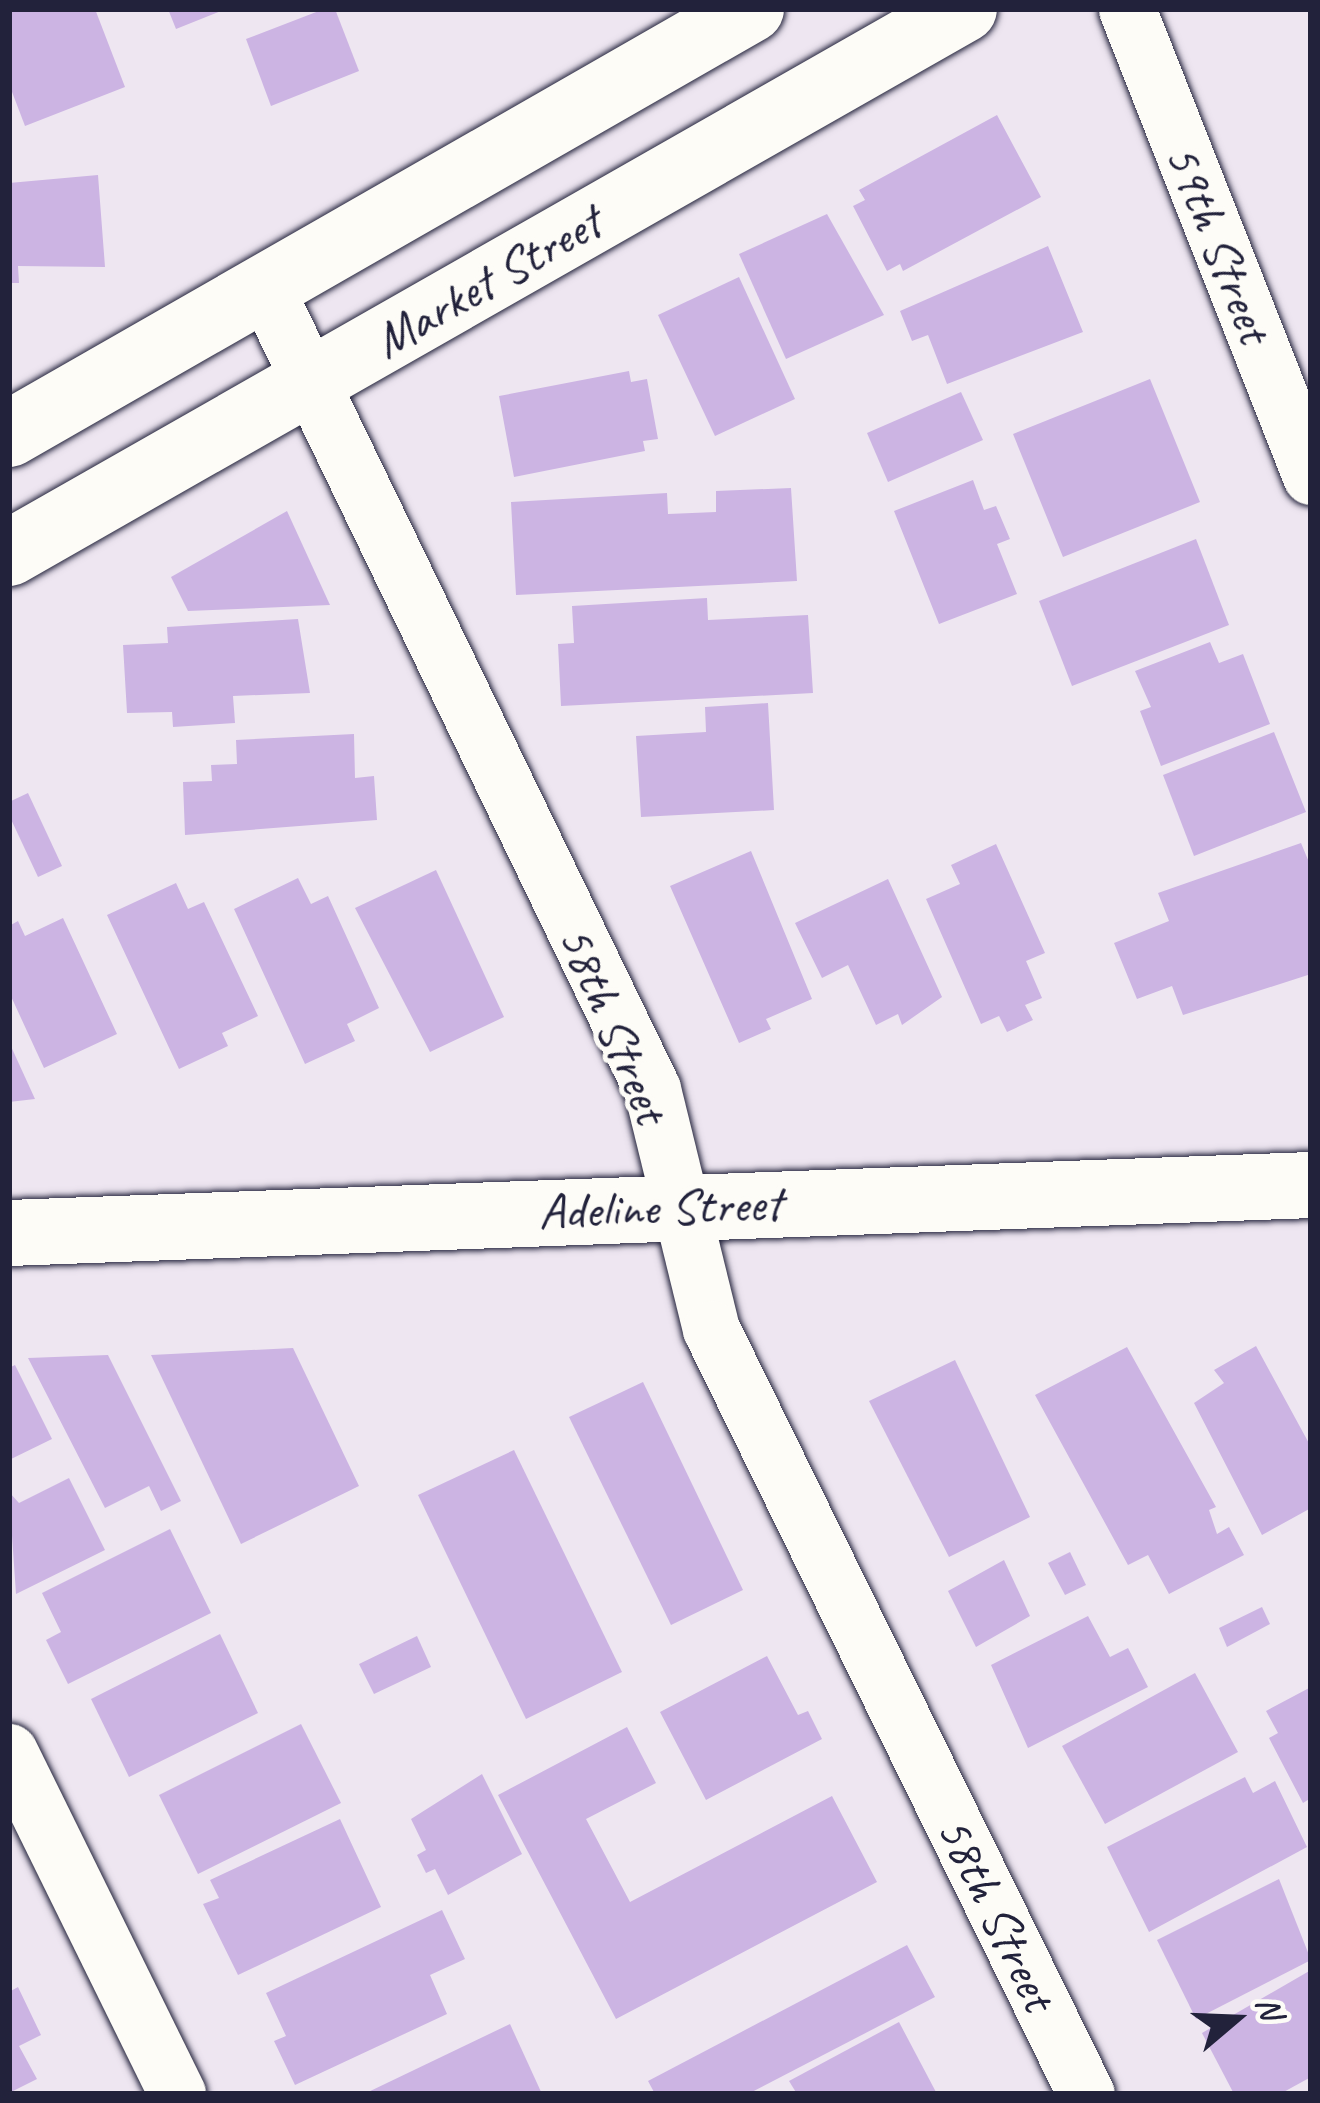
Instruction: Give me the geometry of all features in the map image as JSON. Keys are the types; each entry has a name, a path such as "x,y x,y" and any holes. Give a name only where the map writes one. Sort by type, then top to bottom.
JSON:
{"main road":[{"name":"Market Street","path":"9,434 751,9"},
{"name":"Market Street","path":"9,553 964,9"},
{"name":"Adeline Street","path":"9,1233 1311,1185"}],"street":[{"name":"59th Street","path":"1126,9 1311,476"},
{"name":"58th Street","path":"266,290 314,380 652,1089 711,1330 1086,2094"},
{"path":"9,1752 176,2094"}],"building":[{"path":"9,9 95,9 125,87 25,126 9,84"},
{"path":"168,9 226,9 176,29"},
{"path":"335,9 359,71 271,106 246,39"},
{"path":"997,115 1041,197 903,271 900,264 887,271 853,206 865,200 859,190"},
{"path":"98,175 105,267 18,266 19,283 9,283 9,183"},
{"path":"827,214 884,315 786,359 739,254"},
{"path":"1048,246 1083,332 947,384 928,335 912,341 900,311"},
{"path":"739,277 795,399 715,436 658,315"},
{"path":"629,371 631,382 647,379 658,439 643,441 645,451 514,477 499,396"},
{"path":"1150,379 1200,502 1063,557 1013,434"},
{"path":"961,392 983,440 888,482 867,433"},
{"path":"973,480 984,510 996,506 1010,539 997,544 1017,594 939,624 894,511"},
{"path":"791,488 797,581 516,595 511,502 667,493 668,514 716,512 716,491"},
{"path":"287,511 330,605 188,611 171,577"},
{"path":"1196,539 1229,625 1072,686 1039,601"},
{"path":"707,598 708,620 808,615 813,693 561,706 558,644 574,643 572,606"},
{"path":"298,619 310,693 233,696 235,723 173,727 172,712 127,713 123,645 168,643 167,627"},
{"path":"1210,642 1219,663 1243,654 1270,724 1161,766 1140,711 1151,707 1135,671"},
{"path":"768,703 774,810 641,817 636,736 706,732 705,707"},
{"path":"1274,732 1306,812 1194,856 1163,775"},
{"path":"354,734 355,778 374,776 377,820 185,835 183,782 212,781 211,765 237,764 236,740"},
{"path":"28,793 62,866 38,877 9,815 9,802"},
{"path":"1301,843 1311,867 1311,974 1183,1015 1172,986 1137,999 1114,943 1169,921 1158,893"},
{"path":"996,844 1045,953 1026,961 1042,998 1025,1005 1033,1020 1007,1032 999,1016 981,1024 926,899 960,884 951,865"},
{"path":"751,851 812,999 766,1019 771,1029 739,1043 670,886"},
{"path":"436,870 504,1017 430,1052 355,908"},
{"path":"298,878 311,904 328,896 379,1008 347,1024 355,1041 305,1064 234,909"},
{"path":"888,879 942,997 902,1025 898,1014 876,1025 848,965 822,978 795,923"},
{"path":"176,883 188,909 204,902 258,1016 222,1033 228,1046 179,1069 107,915"},
{"path":"63,918 117,1034 44,1068 9,992 9,926 18,921 25,936"},
{"path":"9,1042 35,1099 9,1102"},
{"path":"1256,1346 1311,1447 1311,1508 1262,1535 1194,1403 1224,1383 1214,1370"},
{"path":"1127,1347 1216,1507 1209,1510 1217,1534 1229,1527 1244,1555 1169,1594 1148,1555 1128,1565 1035,1395"},
{"path":"293,1348 359,1486 241,1544 151,1355"},
{"path":"108,1355 181,1501 161,1511 149,1486 105,1508 28,1358"},
{"path":"955,1360 1030,1517 949,1557 869,1401"},
{"path":"15,1365 52,1439 9,1460 9,1368"},
{"path":"643,1382 743,1590 671,1625 569,1417"},
{"path":"514,1450 622,1672 526,1719 418,1495"},
{"path":"69,1478 105,1550 16,1594 9,1492 19,1503"},
{"path":"170,1529 211,1613 68,1684 46,1640 61,1632 42,1593"},
{"path":"1070,1552 1086,1585 1065,1595 1048,1563"},
{"path":"1004,1560 1030,1616 976,1647 948,1591"},
{"path":"1262,1607 1270,1624 1227,1647 1219,1628"},
{"path":"1088,1616 1110,1657 1128,1648 1148,1687 1028,1748 991,1665"},
{"path":"220,1634 258,1713 129,1777 91,1699"},
{"path":"417,1636 431,1667 374,1694 359,1664"},
{"path":"767,1656 798,1715 808,1711 822,1739 706,1800 660,1712"},
{"path":"1195,1673 1238,1752 1105,1824 1062,1746"},
{"path":"1311,1687 1311,1798 1303,1803 1269,1738 1278,1733 1266,1711"},
{"path":"301,1724 341,1803 198,1874 159,1795"},
{"path":"627,1727 656,1783 586,1819 630,1902 832,1796 877,1882 616,2019 498,1795"},
{"path":"482,1774 522,1854 448,1895 435,1869 426,1873 417,1855 426,1850 411,1819"},
{"path":"1245,1777 1253,1793 1275,1781 1307,1847 1149,1932 1107,1847"},
{"path":"340,1819 381,1907 238,1975 203,1904 219,1898 210,1880"},
{"path":"1279,1879 1311,1960 1196,2019 1157,1940"},
{"path":"442,1910 465,1959 430,1975 447,2014 295,2085 274,2041 286,2036 266,1993"},
{"path":"907,1945 935,1997 748,2094 655,2094 648,2081"},
{"path":"1311,1970 1311,2077 1280,2094 1234,2094 1202,2033"},
{"path":"18,1987 41,2035 19,2046 37,2079 9,2093 9,1992"},
{"path":"899,2022 937,2094 797,2094 789,2081"},
{"path":"510,2024 542,2094 364,2094"}]}
